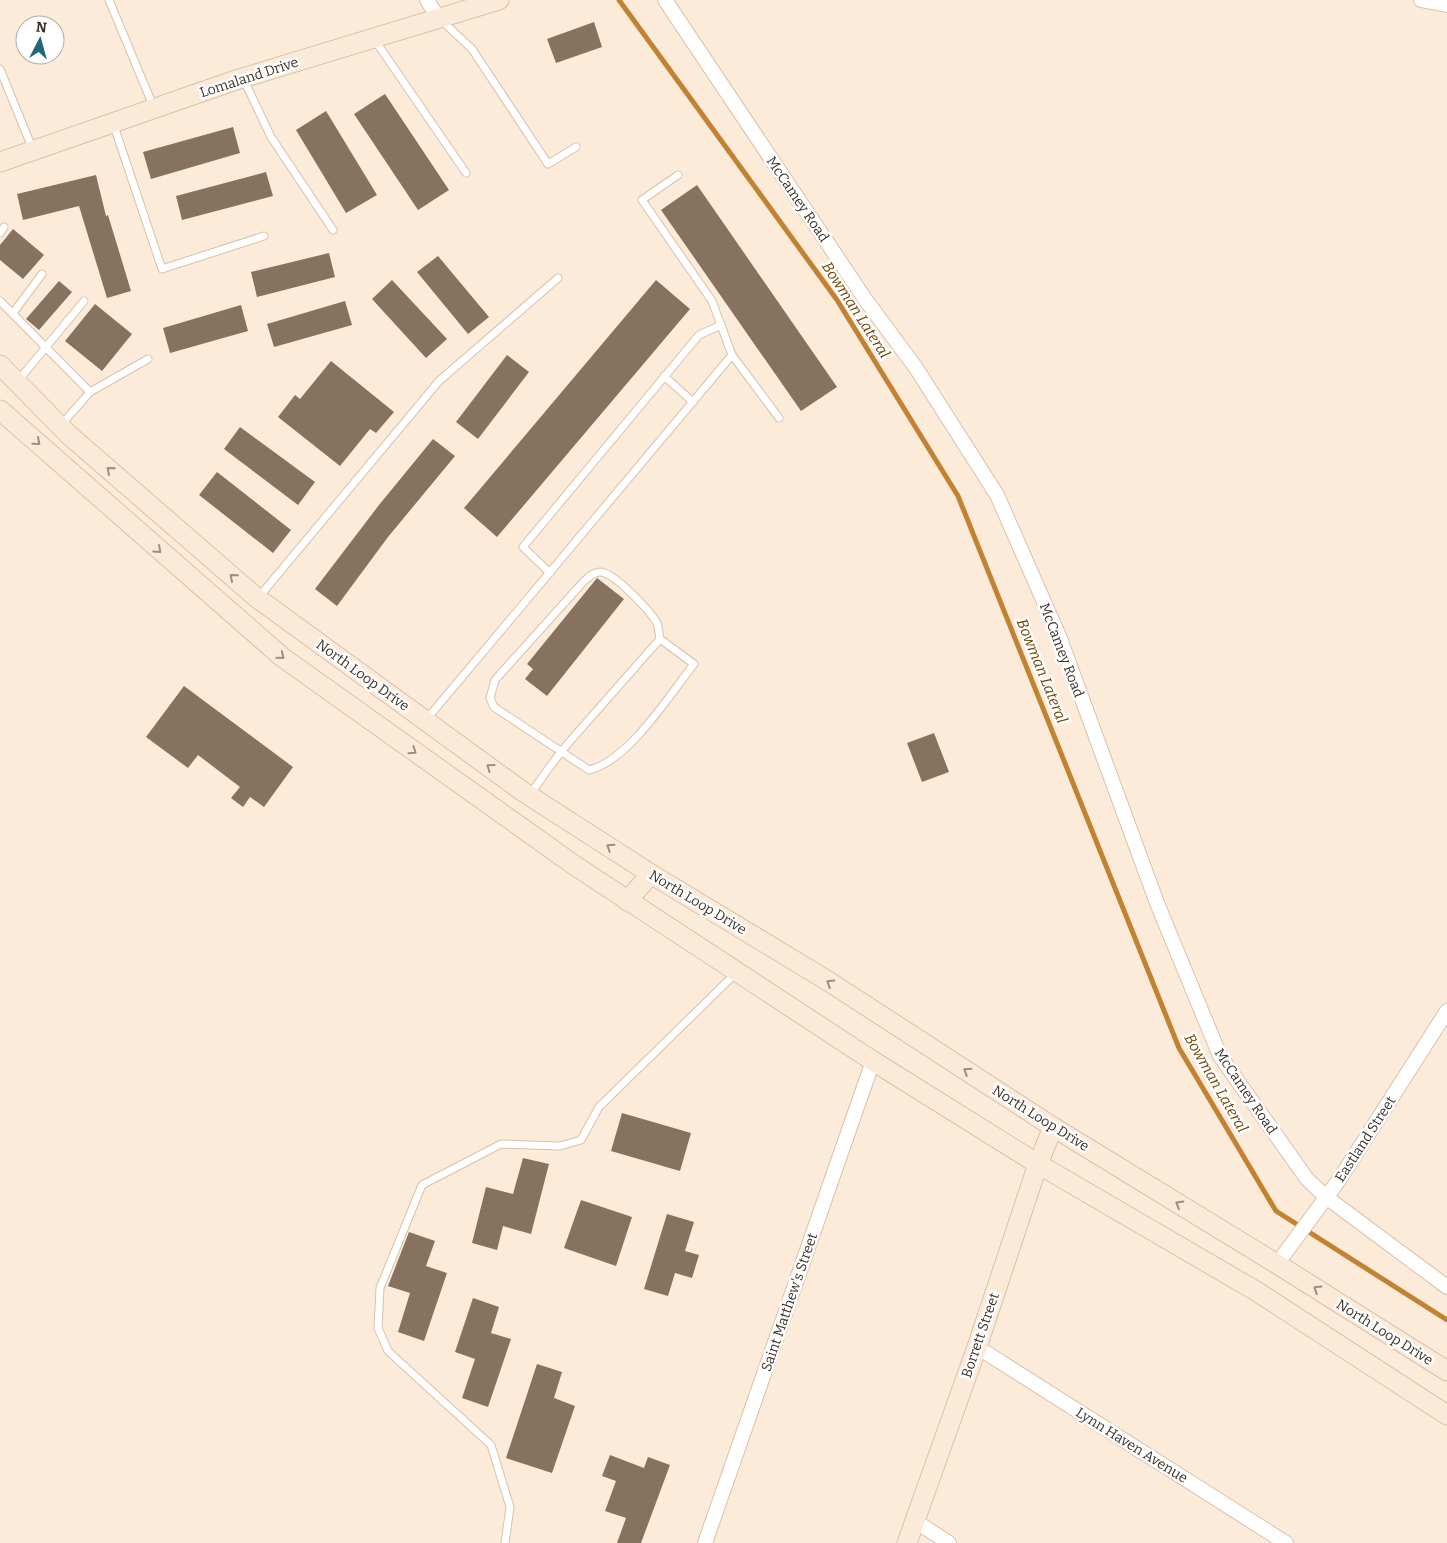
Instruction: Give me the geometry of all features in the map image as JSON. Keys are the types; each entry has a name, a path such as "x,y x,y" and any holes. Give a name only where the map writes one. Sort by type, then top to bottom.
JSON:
{"main road":[{"name":"Lomaland Drive","path":"0,162 243,78 499,0"},
{"name":"North Loop Drive","path":"0,365 60,426 257,598 530,795 651,874 828,981 1053,1127 1447,1371"},
{"path":"0,410 282,657 627,901 872,1061 1038,1164 1256,1291 1447,1415"},
{"path":"627,901 651,874"},
{"name":"Borrett Street","path":"908,1543 977,1347 1038,1164 1053,1127"}],"street":[{"path":"427,0 439,19"},
{"name":"McCamey Road","path":"665,0 865,299 916,368 997,495 1059,636 1157,903 1220,1056 1323,1202 1447,1287"},
{"path":"1421,0 1447,5"},
{"name":"Eastland Street","path":"1277,1264 1323,1202 1447,1011"},
{"name":"Saint Matthew's Street","path":"705,1543 872,1061"},
{"name":"Lynn Haven Avenue","path":"977,1347 1286,1543"},
{"path":"915,1521 950,1543"}],"lane":[{"path":"109,0 154,108"},
{"path":"439,19 472,49 548,164 576,147"},
{"path":"374,39 466,173"},
{"path":"0,69 33,150"},
{"path":"243,78 271,137 332,230"},
{"path":"113,123 162,269 264,236"},
{"path":"678,175 642,200 712,300 732,355 779,418"},
{"path":"12,313 42,274"},
{"path":"257,598 439,381 558,278"},
{"path":"0,301 90,392"},
{"path":"17,382 84,301"},
{"path":"550,573 523,547 698,334 721,325"},
{"path":"426,720 732,355"},
{"path":"60,426 90,392 148,359"},
{"path":"664,376 693,402"},
{"path":"603,572 627,589 656,623 660,638 694,664 636,737 613,760 601,767 589,770 494,707 490,698 495,680 584,581 594,573 603,572"},
{"path":"530,795 561,752 660,638"},
{"path":"504,1543 510,1507 491,1445 388,1351 378,1328 380,1288 422,1185 501,1144 560,1146 581,1140 599,1107 737,973"}],"building":[{"path":"594,22 602,47 556,63 547,39"},
{"path":"385,94 449,190 418,210 354,114"},
{"path":"326,111 377,195 346,213 296,130"},
{"path":"233,127 240,153 151,179 143,152"},
{"path":"266,172 273,196 182,220 176,196"},
{"path":"96,175 106,216 108,215 131,291 107,298 79,206 23,220 17,194"},
{"path":"697,185 837,387 801,411 661,210"},
{"path":"13,229 44,255 23,279 0,260 0,245"},
{"path":"329,253 335,277 257,297 251,272"},
{"path":"438,256 489,317 468,334 417,272"},
{"path":"392,280 447,339 426,358 372,299"},
{"path":"656,280 690,309 497,537 464,508"},
{"path":"59,281 72,292 39,330 26,319"},
{"path":"345,301 352,325 274,347 267,324"},
{"path":"95,304 132,334 102,371 65,341"},
{"path":"241,305 248,331 170,353 163,328"},
{"path":"507,355 529,372 478,439 456,422"},
{"path":"331,361 394,412 376,433 370,429 340,466 278,417 295,395 300,399"},
{"path":"240,427 315,482 298,505 224,449"},
{"path":"433,439 455,456 388,537 337,606 315,589 379,505"},
{"path":"217,472 291,530 273,553 199,495"},
{"path":"597,578 624,599 547,696 525,679 533,669 527,664"},
{"path":"184,686 293,767 264,807 250,797 243,807 231,798 240,787 198,755 188,768 146,737"},
{"path":"934,733 949,772 922,782 907,743"},
{"path":"622,1113 691,1133 680,1171 611,1151"},
{"path":"523,1158 549,1164 531,1234 503,1226 497,1250 472,1243 486,1187 513,1194"},
{"path":"581,1200 632,1217 616,1266 564,1248"},
{"path":"667,1214 694,1222 685,1251 699,1255 692,1278 675,1273 668,1296 644,1289"},
{"path":"409,1232 435,1241 426,1266 447,1273 424,1341 398,1332 410,1293 388,1286"},
{"path":"473,1298 499,1307 491,1333 511,1339 488,1407 462,1398 475,1359 455,1352"},
{"path":"537,1364 562,1372 554,1398 575,1406 552,1473 506,1458"},
{"path":"610,1455 644,1468 648,1457 670,1465 641,1543 617,1543 626,1518 605,1511 616,1481 602,1476"}],"waterway":[{"name":"Bowman Lateral","path":"619,0 837,300 958,496 1179,1048 1276,1211 1447,1320"}]}
